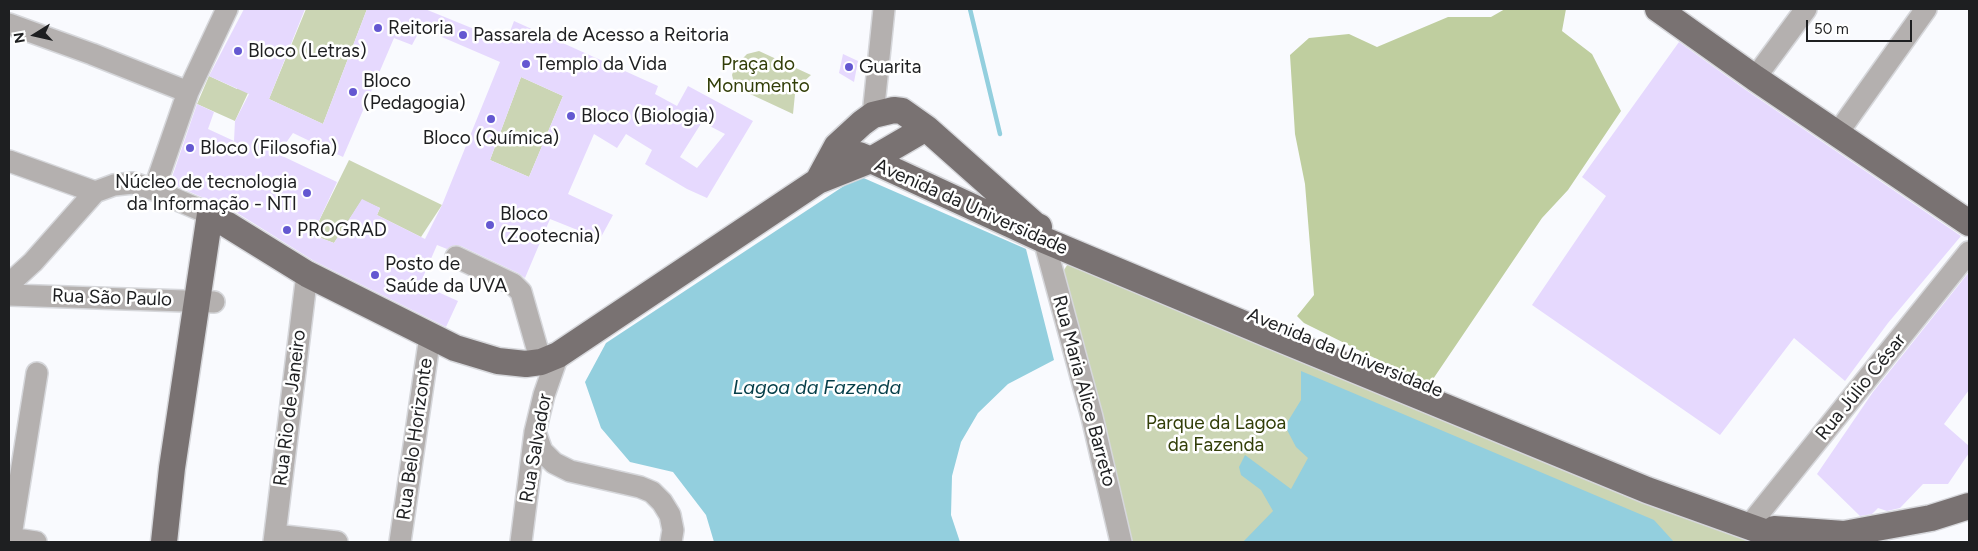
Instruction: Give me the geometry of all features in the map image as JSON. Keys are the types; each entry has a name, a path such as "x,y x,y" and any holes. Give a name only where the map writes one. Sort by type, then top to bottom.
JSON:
{"main road":[{"path":"1662,10 1755,78 1969,223"},
{"name":"Avenida da Universidade","path":"872,115 894,110 902,111 926,128 1035,226 1752,522 1773,529 1837,538 1931,518 1969,506"},
{"path":"818,181 837,146 872,115"},
{"path":"837,146 871,160 926,128"},
{"name":"Avenida da Universidade","path":"550,358 818,181 871,160 1044,240 1268,334 1638,486 1792,542"},
{"path":"182,542 206,302 218,219 307,274 455,348 498,361 526,364 550,358"},
{"path":"164,542 172,468 206,302"}],"street":[{"path":"154,190 188,92 227,9"},
{"path":"872,115 884,9"},
{"path":"1755,78 1806,9"},
{"path":"1836,134 1926,9"},
{"path":"9,24 188,92"},
{"path":"9,161 95,192"},
{"path":"9,284 33,262 95,192 122,183 133,183 154,190 218,219"},
{"name":"Rua Maria Alice Barreto","path":"1044,240 1087,398 1121,542"},
{"name":"Rua Júlio César","path":"1752,522 1969,252"},
{"path":"456,257 513,284 521,292 550,358"},
{"name":"Rua Rio de Janeiro","path":"275,539 307,274"},
{"name":"Rua São Paulo","path":"9,294 206,302"},
{"name":"Rua Belo Horizonte","path":"400,542 430,336"},
{"name":"Rua Salvador","path":"521,542 535,432 550,358"},
{"path":"36,542 10,539 37,373"},
{"path":"535,432 542,451 554,463 570,472 640,487 652,492 662,502 670,515 673,530 671,542"},
{"path":"275,539 337,542"}],"green space":[{"path":"272,9 284,9 273,39 235,121 197,104 209,76 237,89"},
{"path":"306,9 367,9 323,124 269,99"},
{"path":"1505,9 1566,9 1562,31 1592,54 1621,111 1568,190 1542,218 1429,385 1304,323 1297,316 1314,295 1305,184 1295,134 1290,55 1309,38 1349,34 1377,47 1448,17 1491,17"},
{"name":"Praça do Monumento","path":"759,51 811,75 799,86 795,94 793,114 735,87 732,75 735,66 747,54"},
{"path":"521,77 563,96 529,177 490,160"},
{"path":"349,160 442,205 421,237 377,215 380,208 362,200 334,243 310,234 317,225"},
{"name":"Parque da Lagoa da Fazenda","path":"1069,262 1765,542 1132,542 1070,298 1064,270"}],"water":[{"name":"Lagoa da Fazenda","path":"859,176 1026,249 1054,360 1008,384 978,413 961,442 952,476 951,515 960,542 714,542 706,515 673,472 630,462 601,428 585,382 606,343"},
{"path":"1301,371 1654,520 1674,542 1243,542 1273,511 1261,490 1241,475 1239,467 1245,455 1291,489 1308,458 1296,447 1285,426 1301,400"}],"building":[{"path":"244,9 305,9 269,99 323,124 367,9 425,9 506,42 514,21 658,86 655,94 677,106 688,86 753,121 707,198 687,189 645,164 652,150 626,134 617,148 594,134 568,194 613,215 600,239 550,219 525,278 461,246 455,245 447,249 437,245 420,284 458,301 446,327 314,261 218,201 208,200 170,183 197,104 214,112 208,129 234,141 235,121 249,94 209,76","holes":["421,28 500,62 442,205 425,239 377,215 380,208 362,199 334,243 310,234 317,225 337,182 278,154 293,133 343,157 394,38 412,45","521,77 563,96 529,177 490,160","702,122 725,134 697,168 680,157"]},
{"path":"1679,42 1746,90 1961,236 1888,323 1845,381 1794,338 1720,435 1532,305 1606,196 1582,177"},
{"name":"Guarita","path":"843,54 858,61 854,82 839,73"},
{"path":"1969,272 1969,390 1944,424 1969,446 1969,453 1948,484 1923,484 1900,508 1887,511 1878,508 1872,514 1860,516 1817,474 1873,392"}],"waterway":[{"path":"970,9 1000,134"}],"place":[{"name":"Reitoria","path":"378,28"},
{"name":"Passarela de Acesso a Reitoria","path":"463,35"},
{"name":"Bloco (Letras)","path":"238,51"},
{"name":"Templo da Vida","path":"526,64"},
{"name":"Guarita","path":"849,67"},
{"name":"Bloco (Pedagogia)","path":"353,92"},
{"name":"Bloco (Biologia)","path":"571,116"},
{"name":"Bloco (Química)","path":"491,119"},
{"name":"Bloco (Filosofia)","path":"190,148"},
{"name":"Núcleo de tecnologia da Informação - NTI","path":"307,193"},
{"name":"Bloco (Zootecnia)","path":"490,225"},
{"name":"PROGRAD","path":"287,230"},
{"name":"Posto de Saúde da UVA","path":"375,275"}]}
